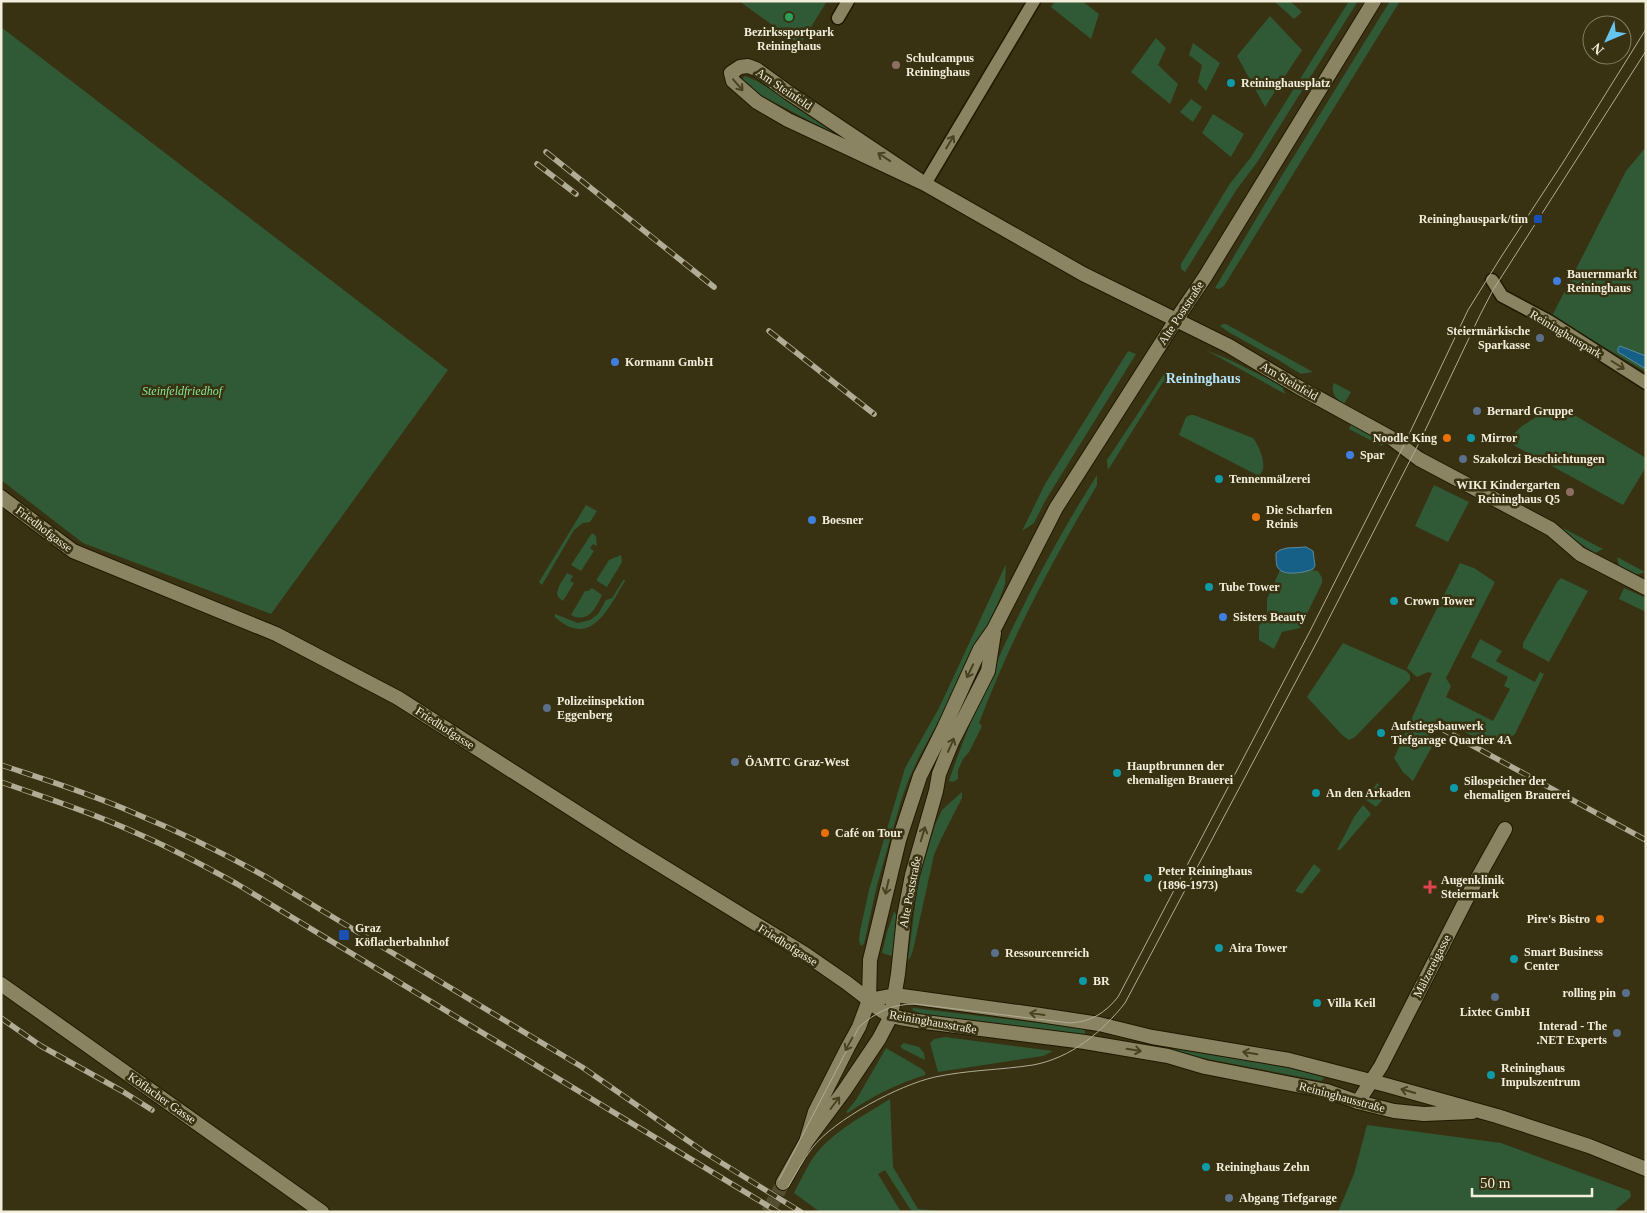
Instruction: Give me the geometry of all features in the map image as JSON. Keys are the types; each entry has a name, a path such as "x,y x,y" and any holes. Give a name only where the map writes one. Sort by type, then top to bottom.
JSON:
{"main road":[{"name":"Alte Poststraße","path":"806,1142 815,1112 859,1027 869,1000 870,960 909,806 920,776 980,649 994,629 1056,508 1205,277 1374,1"},
{"name":"Am Steinfeld","path":"925,184 788,120 757,102 733,81 732,72 740,66 756,69 925,184 1083,274 1229,346 1298,388 1391,438 1419,459 1551,529 1580,554 1646,588"},
{"name":"Friedhofgasse","path":"1,497 73,551 276,634 398,698 644,855 805,954 869,1000"},
{"name":"Alte Poststraße","path":"783,1183 806,1142 844,1091 879,1038 890,1016 895,995 904,917 912,875 939,774 952,742 988,671 994,629"},
{"name":"Mälzereigasse","path":"1358,1102 1381,1066 1471,890 1505,829"},
{"name":"Köflacher Gasse","path":"1,984 322,1212"},
{"name":"Reininghausstraße","path":"869,1000 895,995 1099,1024 1152,1037 1289,1060 1455,1103 1589,1146 1646,1169"},
{"name":"Reininghausstraße","path":"869,1000 879,1011 890,1016 927,1023 1085,1042 1168,1056 1205,1067 1327,1091 1358,1102 1394,1111 1424,1114 1482,1112"},
{"path":"1085,1042 1099,1024"}],"street":[{"path":"838,18 848,1"},
{"path":"925,184 1034,1"},
{"name":"Reininghauspark","path":"1492,280 1502,296 1549,321 1646,383"}],"green space":[{"name":"Bezirkssportpark Reininghaus","path":"739,1 827,1 800,45"},
{"path":"1055,1 1082,1 1099,14 1091,39 1051,7"},
{"path":"1274,1 1290,1 1302,12 1294,19"},
{"path":"1349,1 1358,1 1258,161 1237,189 1185,272 1181,269 1181,264 1229,185 1251,157"},
{"path":"1390,1 1400,1 1224,286 1219,289 1215,288 1281,177"},
{"path":"1270,16 1302,50 1265,107 1237,56"},
{"name":"Steinfeldfriedhof","path":"1,27 448,370 271,614 83,543 1,480"},
{"path":"1156,38 1166,48 1158,65 1178,84 1170,104 1131,72"},
{"path":"1193,43 1220,63 1206,91 1198,82 1202,65 1189,55"},
{"path":"745,76 757,81 831,126 877,157 744,86 740,81"},
{"path":"1191,99 1202,107 1193,122 1180,112"},
{"path":"1213,114 1244,134 1231,157 1202,133"},
{"path":"1646,147 1646,372 1552,316 1626,171"},
{"path":"1223,324 1313,372 1301,374 1230,333 1220,326"},
{"path":"1206,350 1280,385 1285,394"},
{"path":"1128,351 1136,354 1045,501 1034,523 1022,531 1045,484"},
{"path":"1166,371 1172,377 1168,383 1163,382 1108,470 1107,460"},
{"path":"1334,383 1351,392 1344,404 1334,395"},
{"path":"1552,407 1561,407 1646,458 1646,467 1623,505 1506,441 1522,426"},
{"path":"1190,415 1253,438 1259,448 1263,461 1263,469 1259,476 1179,435 1186,417"},
{"path":"1351,424 1384,443 1382,446 1349,429"},
{"path":"1097,475 1097,485 1052,564 1010,648 979,723 982,726 958,770 958,779 953,782 949,781 972,719 1012,629 1038,576"},
{"path":"1434,485 1469,502 1448,542 1415,526"},
{"path":"586,505 597,511 590,522 583,523 574,530 542,585 539,582"},
{"path":"1557,525 1603,549 1595,553 1567,535"},
{"path":"592,533 596,536 597,546 593,544 590,548 594,551 581,571 571,565"},
{"path":"621,555 622,562 607,587 597,581 609,560"},
{"path":"1617,557 1645,572 1636,575 1619,566"},
{"path":"1460,563 1474,568 1495,582 1446,678 1451,686 1446,697 1493,721 1510,689 1504,686 1508,677 1471,657 1480,639 1502,651 1496,661 1535,682 1540,672 1544,674 1515,734 1504,742 1491,746 1439,718 1427,741 1434,743 1413,781 1403,772 1394,758 1432,673 1428,672 1417,677 1407,668"},
{"path":"1006,564 1005,584 998,603 964,674 908,781 877,885 864,944 861,946 859,941 860,931 869,890 905,768 939,708"},
{"path":"1280,570 1293,573 1310,570 1318,571 1322,578 1322,583 1300,628 1282,632 1274,649 1259,640 1259,626 1267,612 1267,599"},
{"path":"567,573 573,576 570,581 574,583 563,601 558,597 557,593"},
{"path":"1561,578 1588,591 1549,662 1523,648 1523,643"},
{"path":"624,579 625,581 605,613 589,627 579,629 568,626 555,617 555,614 578,623 590,620 598,614 606,600 612,598"},
{"path":"592,588 602,595 591,613 582,618 571,615 585,591"},
{"path":"1624,588 1646,598 1646,612 1619,599"},
{"path":"1343,643 1406,671 1410,675 1410,680 1355,737 1349,740 1342,735 1307,697"},
{"path":"1377,783 1386,792 1384,798 1376,807 1366,800"},
{"path":"962,792 962,798 934,855 913,950 908,960 918,882 935,825 942,810"},
{"path":"1363,805 1371,814 1340,850 1337,850 1354,817"},
{"path":"1314,864 1321,870 1302,894 1295,891"},
{"path":"894,912 897,915 892,956 882,953"},
{"path":"913,1008 1082,1028 1085,1034 1082,1038 930,1017 912,1010"},
{"path":"945,1037 1053,1051 1043,1056 938,1072 930,1043 934,1039"},
{"path":"904,1043 919,1047 924,1053 925,1060 903,1049 900,1046"},
{"path":"1162,1044 1321,1072 1324,1078 1321,1081 1161,1050"},
{"path":"886,1048 922,1069 925,1075 885,1091 848,1113 846,1112 856,1100"},
{"path":"890,1099 893,1167 918,1209 952,1212 912,1212 885,1170 878,1174 901,1212 820,1212 794,1193 812,1159 827,1141"},
{"path":"1367,1125 1501,1143 1630,1191 1631,1197 1613,1212 1338,1212 1354,1174"}],"water":[{"path":"1620,346 1646,356 1646,369 1618,352"},
{"path":"1306,547 1313,551 1315,566 1313,569 1304,572 1288,573 1279,569 1276,553 1287,548"}],"tunnel":[{"path":"768,1212 783,1183"}],"tram line":[{"path":"779,1180 859,1027 878,1013 899,1005 915,1004 1070,1023 1085,1021 1097,1016 1118,997 1309,633 1403,447 1468,310 1646,29"},
{"path":"788,1187 812,1148 822,1137 852,1115 886,1095 935,1077 1047,1062 1073,1050 1096,1034 1125,1003 1319,638 1421,439 1493,290 1646,51"}],"railway":[{"path":"546,152 714,287"},
{"path":"537,164 576,194"},
{"path":"769,331 874,414"},
{"path":"1442,729 1646,840"},
{"path":"1,765 118,806 202,844 268,878 582,1067 704,1152 801,1212"},
{"path":"1,782 118,825 173,850 237,884 778,1212"},
{"path":"1,1018 41,1046 152,1110"}],"place":[{"name":"Bezirkssportpark Reininghaus","path":"789,17"},
{"name":"Schulcampus Reininghaus","path":"896,65"},
{"name":"Reininghausplatz","path":"1231,83"},
{"name":"Reininghauspark/tim","path":"1538,219"},
{"name":"Bauernmarkt Reininghaus","path":"1557,281"},
{"name":"Steiermärkische Sparkasse","path":"1540,338"},
{"name":"Kormann GmbH","path":"615,362"},
{"name":"Bernard Gruppe","path":"1477,411"},
{"name":"Noodle King","path":"1447,438"},
{"name":"Mirror","path":"1471,438"},
{"name":"Spar","path":"1350,455"},
{"name":"Szakolczi Beschichtungen","path":"1463,459"},
{"name":"Tennenmälzerei","path":"1219,479"},
{"name":"WIKI Kindergarten Reininghaus Q5","path":"1570,492"},
{"name":"Die Scharfen Reinis","path":"1256,517"},
{"name":"Boesner","path":"812,520"},
{"name":"Tube Tower","path":"1209,587"},
{"name":"Crown Tower","path":"1394,601"},
{"name":"Sisters Beauty","path":"1223,617"},
{"name":"Polizeiinspektion Eggenberg","path":"547,708"},
{"name":"Aufstiegsbauwerk Tiefgarage Quartier 4A","path":"1381,733"},
{"name":"ÖAMTC Graz-West","path":"735,762"},
{"name":"Hauptbrunnen der ehemaligen Brauerei","path":"1117,773"},
{"name":"Silospeicher der ehemaligen Brauerei","path":"1454,788"},
{"name":"An den Arkaden","path":"1316,793"},
{"name":"Café on Tour","path":"825,833"},
{"name":"Peter Reininghaus (1896-1973)","path":"1148,878"},
{"name":"Augenklinik Steiermark","path":"1430,887"},
{"name":"Pire's Bistro","path":"1600,919"},
{"name":"Graz Köflacherbahnhof","path":"344,935"},
{"name":"Aira Tower","path":"1219,948"},
{"name":"Ressourcenreich","path":"995,953"},
{"name":"Smart Business Center","path":"1514,959"},
{"name":"BR","path":"1083,981"},
{"name":"rolling pin","path":"1626,993"},
{"name":"Lixtec GmbH","path":"1495,997"},
{"name":"Villa Keil","path":"1317,1003"},
{"name":"Interad - The .NET Experts","path":"1617,1033"},
{"name":"Reininghaus Impulszentrum","path":"1491,1075"},
{"name":"Reininghaus Zehn","path":"1206,1167"},
{"name":"Abgang Tiefgarage","path":"1229,1198"}],"district":[{"name":"Reininghaus","path":"1203,378"}]}
